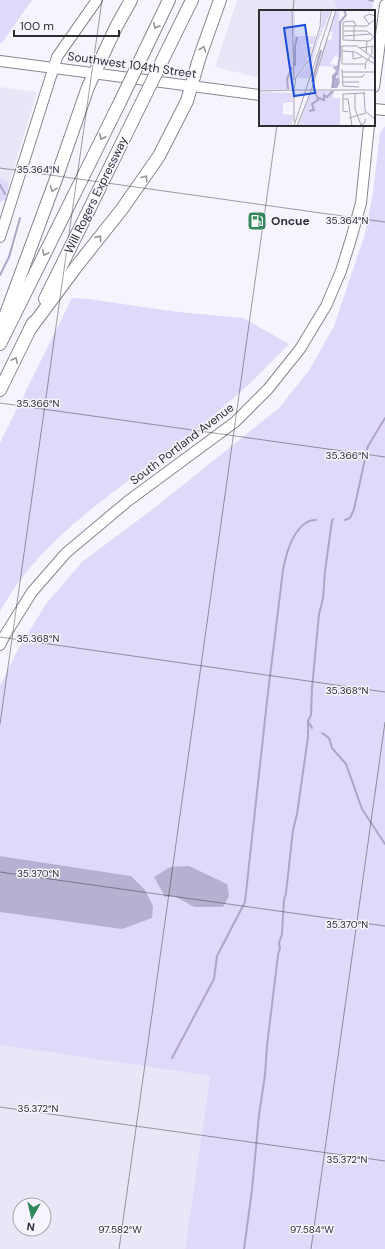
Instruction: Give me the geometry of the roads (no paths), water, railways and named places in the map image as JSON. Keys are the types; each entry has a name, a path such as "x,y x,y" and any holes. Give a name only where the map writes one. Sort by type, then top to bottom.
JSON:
{"highway":[{"path":"0,330 56,179 88,87 116,27 131,0"},
{"name":"Will Rogers Expressway","path":"0,344 169,0"},
{"name":"Will Rogers Expressway","path":"0,390 192,0"},
{"path":"30,329 149,172 170,136 187,101 199,59 220,0"}],"main road":[{"path":"0,237 57,57 97,0"},
{"path":"375,80 385,5"},
{"name":"Southwest 104th Street","path":"0,61 259,95"},
{"path":"375,109 385,110"},
{"name":"South Portland Avenue","path":"0,645 5,634 32,592 66,553 128,502 235,422 268,389 300,349 326,306 343,266 361,203 369,126"}],"waterway":[{"path":"369,0 373,1"},
{"path":"0,185 5,194"},
{"path":"0,275 9,257 20,218"},
{"path":"345,520 350,518 354,509 368,446 385,418"},
{"path":"312,728 308,721 311,715 319,614 323,599 325,571 333,519"},
{"path":"172,1058 214,979 217,956 245,902 283,570 290,543 297,531 307,522 316,520"},
{"path":"244,1249 252,1190 267,1046 280,948 279,943 282,934 284,900 293,830 297,814 308,737 308,721"},
{"path":"322,733 329,738 332,748 346,764 362,809 385,844"}],"place":[{"name":"Oncue","path":"257,221"}]}
